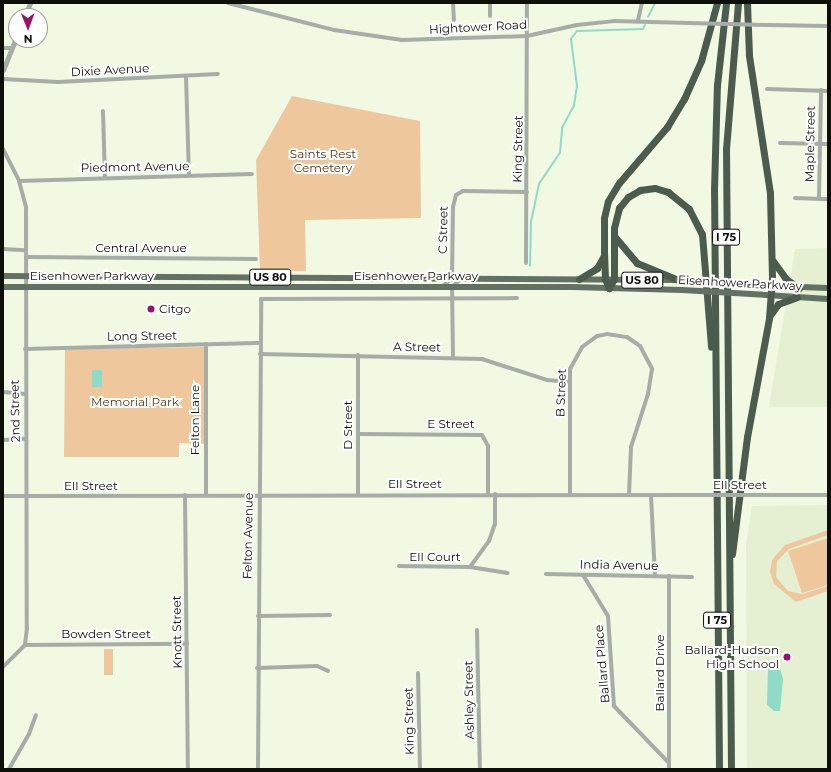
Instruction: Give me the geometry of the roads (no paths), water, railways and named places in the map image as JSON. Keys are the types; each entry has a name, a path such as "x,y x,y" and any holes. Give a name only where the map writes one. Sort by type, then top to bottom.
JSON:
{"highway":[{"path":"609,288 605,279 604,218 612,195 661,135 684,99 701,61 717,3"},
{"name":"I 75","path":"719,769 714,140 726,3"},
{"name":"I 75","path":"731,769 728,580 726,150 738,3"},
{"path":"728,580 747,437 769,318 771,295 772,260 770,193 749,55 747,3"},
{"path":"609,288 614,280 614,235 619,208 628,197 640,190 655,188 668,192 692,214 704,246 715,380"},
{"path":"614,235 637,263 678,280"},
{"path":"579,279 597,268 604,253"},
{"path":"772,260 786,279 799,288"},
{"path":"769,318 778,304 797,298"}],"main road":[{"name":"Eisenhower Parkway","path":"3,276 678,280 799,288 828,288"},
{"name":"Eisenhower Parkway","path":"3,287 609,288 682,290 828,299"}],"street":[{"name":"Hightower Road","path":"228,3 334,30 382,39 527,36 577,25 638,20 828,26"},
{"path":"453,3 454,20"},
{"path":"490,3 490,16"},
{"name":"King Street","path":"526,263 527,3"},
{"path":"638,20 642,3"},
{"path":"3,70 12,48"},
{"name":"Dixie Avenue","path":"3,79 58,82 218,74"},
{"path":"186,76 189,175"},
{"path":"767,89 828,91"},
{"name":"Maple Street","path":"819,198 821,90"},
{"path":"103,111 105,178"},
{"path":"780,143 828,144"},
{"name":"2nd Street","path":"3,150 19,181 25,200 25,644"},
{"name":"Piedmont Avenue","path":"19,181 252,174"},
{"name":"C Street","path":"452,278 456,195 463,191 527,192"},
{"path":"795,198 828,199"},
{"path":"3,249 25,250"},
{"name":"Central Avenue","path":"26,257 256,259"},
{"path":"442,287 452,278"},
{"path":"453,357 452,287 463,278"},
{"name":"Felton Avenue","path":"258,769 257,668 260,302 263,297 452,298"},
{"path":"452,298 517,298"},
{"name":"B Street","path":"570,494 570,382 573,361 582,347 597,336 620,335 635,342 646,352 652,374 632,438 629,494"},
{"name":"Long Street","path":"25,349 260,343"},
{"name":"Felton Lane","path":"206,344 206,495"},
{"name":"A Street","path":"260,354 453,357 482,359 535,377 570,382"},
{"name":"D Street","path":"358,355 358,494"},
{"path":"3,392 25,394"},
{"name":"E Street","path":"358,434 482,435 488,446 488,494"},
{"path":"3,440 25,439"},
{"name":"Ell Street","path":"3,496 259,494 828,495"},
{"name":"Ell Court","path":"470,567 489,541 495,524 495,494"},
{"name":"Knott Street","path":"185,495 188,769"},
{"path":"651,495 655,576"},
{"name":"Ell Court","path":"399,566 470,567 508,574"},
{"name":"India Avenue","path":"546,574 692,577"},
{"name":"Ballard Place","path":"583,575 608,616 614,706 668,762"},
{"name":"Ballard Drive","path":"669,576 669,769"},
{"path":"258,616 330,615"},
{"name":"Ashley Street","path":"477,630 480,769"},
{"path":"3,667 25,644"},
{"name":"Bowden Street","path":"25,644 187,644"},
{"path":"257,668 318,666 328,671"},
{"name":"King Street","path":"418,673 420,769"},
{"path":"9,769 29,734 36,715"}],"water":[{"path":"92,370 102,370 102,387 92,387"},
{"path":"778,661 783,679 780,711 774,711 767,705 768,668"}],"waterway":[{"path":"648,17 655,3"},
{"path":"530,266 531,222 539,184 560,153 562,128 574,105 577,86 571,39 577,31 643,29 645,25"}],"place":[{"name":"Citgo","path":"151,309"},
{"name":"Ballard-Hudson High School","path":"787,657"}],"park label":[{"name":"Saints Rest Cemetery","path":"323,161"},
{"name":"Memorial Park","path":"135,402"}]}
